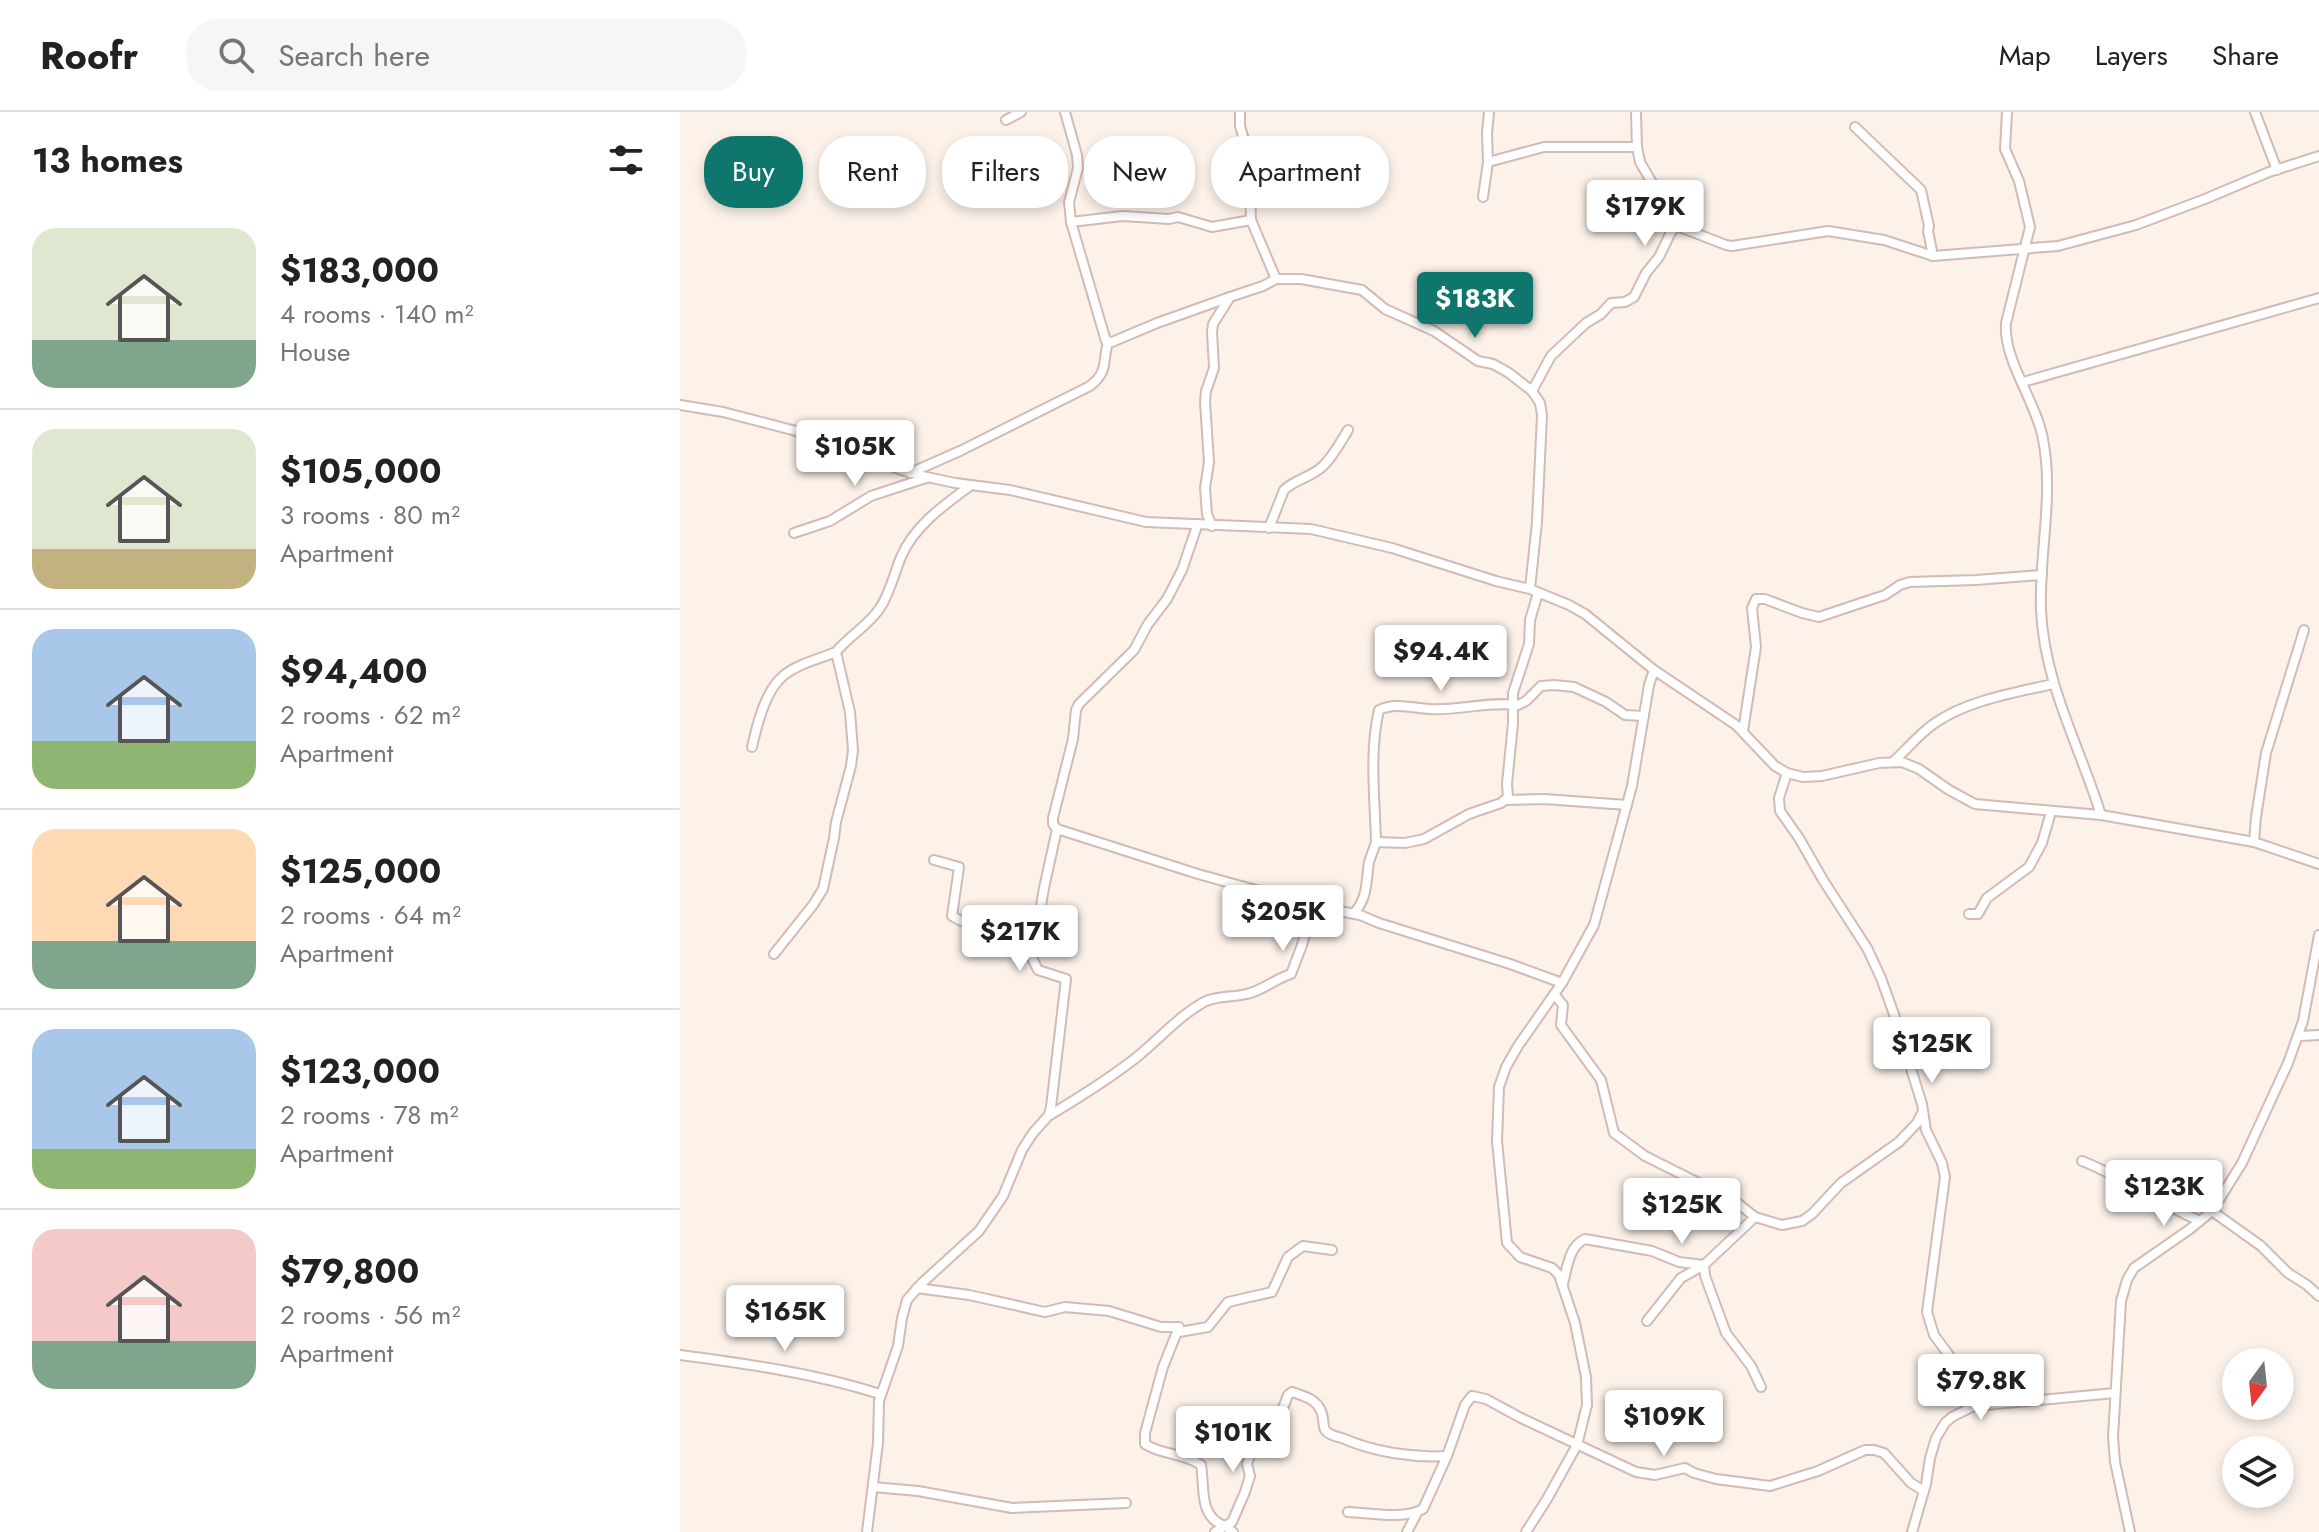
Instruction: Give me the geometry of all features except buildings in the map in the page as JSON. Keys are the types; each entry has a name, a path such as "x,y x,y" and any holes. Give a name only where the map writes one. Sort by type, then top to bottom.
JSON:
{"street":[{"path":"1006,120 1021,112"},
{"path":"1065,112 1078,168 1069,202 1071,222 1104,339 1108,343"},
{"path":"1240,112 1240,126 1249,157 1251,220 1276,279"},
{"path":"1483,197 1488,162 1489,112"},
{"path":"1636,112 1640,162 1677,226 1726,245 1828,231 1884,240 1933,256 2058,246 2136,225 2319,156"},
{"path":"2007,112 2005,149 2019,181 2030,234 2005,334 2041,431 2046,458 2043,633 2053,684 2101,815"},
{"path":"2255,112 2277,170"},
{"path":"1855,127 1921,190 1933,256"},
{"path":"1488,162 1544,147 1637,147"},
{"path":"1071,222 1122,216 1178,217 1212,227 1251,220"},
{"path":"1532,391 1548,359 1586,323 1611,303 1625,302 1634,297 1643,277 1677,226"},
{"path":"1108,343 1276,279 1301,279 1362,290 1385,309 1434,331 1478,361 1501,369 1532,391 1540,403 1542,415 1534,591 1529,644 1515,685 1507,800"},
{"path":"1212,526 1207,514 1205,488 1209,462 1206,391 1214,368 1213,324 1230,297"},
{"path":"2023,382 2319,298"},
{"path":"910,473 1090,386 1103,372 1108,343"},
{"path":"680,405 723,412 825,439 927,477 1037,496 1146,522 1311,529 1344,535 1534,591 1585,614 1654,670 1743,731 1768,760 1787,773 1803,777 1822,776 1894,761 1910,764 1975,804 2101,815 2254,842 2319,864"},
{"path":"1269,528 1288,485 1322,468 1348,430"},
{"path":"794,533 830,521 871,496 927,477"},
{"path":"752,747 758,720 781,677 836,652 869,623 882,606 910,541 943,505 971,485"},
{"path":"1197,526 1182,570 1134,650 1085,695 1076,710 1071,748 1053,824 1057,829 1198,874 1313,906 1354,913 1562,983"},
{"path":"1743,731 1756,647 1752,608 1756,599 1765,599 1819,617 1880,597 1910,582 2042,575"},
{"path":"2254,842 2266,753 2304,630"},
{"path":"774,954 823,889 851,766 850,712 836,652"},
{"path":"1526,1532 1577,1445 1587,1405 1586,1377 1575,1323 1559,1275 1552,1268 1520,1257 1507,1243 1497,1141 1499,1087 1506,1067 1535,1018 1562,983 1594,925 1627,805 1654,670"},
{"path":"1894,761 1935,723 1959,710 2053,684"},
{"path":"1354,913 1365,898 1370,860 1376,842 1374,770 1379,710 1396,705 1431,709 1518,705 1541,686 1554,685 1574,687 1625,715 1644,716"},
{"path":"1787,773 1779,798 1780,811 1867,948 1886,991 1922,1104 1929,1139 1942,1163 1945,1177 1927,1312 1934,1335 1971,1385 1974,1406"},
{"path":"1376,842 1405,843 1424,839 1469,814 1507,800 1544,799 1627,805"},
{"path":"1969,914 1978,914 1987,898 2029,867 2042,843 2051,812"},
{"path":"1049,1115 1066,979 1044,974 1032,958 1057,829"},
{"path":"934,860 959,867 952,916 995,930 1035,934"},
{"path":"867,1532 880,1394 898,1346 907,1300 979,1231 1003,1196 1022,1150 1049,1115 1102,1083 1192,1009 1217,996 1245,995 1257,991 1291,974 1313,906"},
{"path":"2130,1532 2115,1462 2113,1437 2121,1301 2127,1280 2143,1260 2212,1211 2242,1163 2298,1036 2319,935"},
{"path":"1554,994 1563,1005 1561,1025 1601,1080 1614,1133 1645,1156 1735,1201 1755,1217 1782,1225 1802,1221 1841,1183 1899,1142 1920,1118 1922,1104"},
{"path":"2298,1036 2319,1035"},
{"path":"2082,1161 2171,1209 2200,1221"},
{"path":"2212,1211 2261,1246 2288,1273 2319,1296"},
{"path":"1647,1321 1681,1278 1704,1265 1755,1217"},
{"path":"1563,1284 1572,1252 1585,1239 1652,1251 1679,1262 1704,1265"},
{"path":"1179,1332 1208,1327 1228,1302 1272,1292 1288,1257 1303,1246 1332,1250"},
{"path":"1704,1265 1710,1294 1726,1333 1751,1366 1761,1387"},
{"path":"917,1288 969,1295 1045,1312 1065,1307 1109,1311 1161,1327 1178,1326 1179,1332 1163,1367 1145,1433 1145,1444 1195,1460 1201,1465 1208,1514 1233,1532"},
{"path":"680,1355 774,1367 880,1394"},
{"path":"1215,1532 1232,1522 1250,1476 1247,1464 1250,1455 1280,1416 1292,1392 1314,1400 1321,1410 1325,1431 1342,1439 1408,1455 1447,1456"},
{"path":"1912,1532 1936,1438 1945,1423 1974,1406 2115,1393"},
{"path":"1407,1532 1417,1513 1423,1509 1447,1456 1465,1405 1472,1396 1486,1399 1616,1464 1646,1475 1688,1468 1694,1473 1716,1479 1764,1486 1806,1475 1865,1450 1874,1450 1884,1453 1911,1483 1924,1491"},
{"path":"873,1487 918,1491 1012,1508 1126,1503"},
{"path":"1348,1512 1417,1513"}]}
